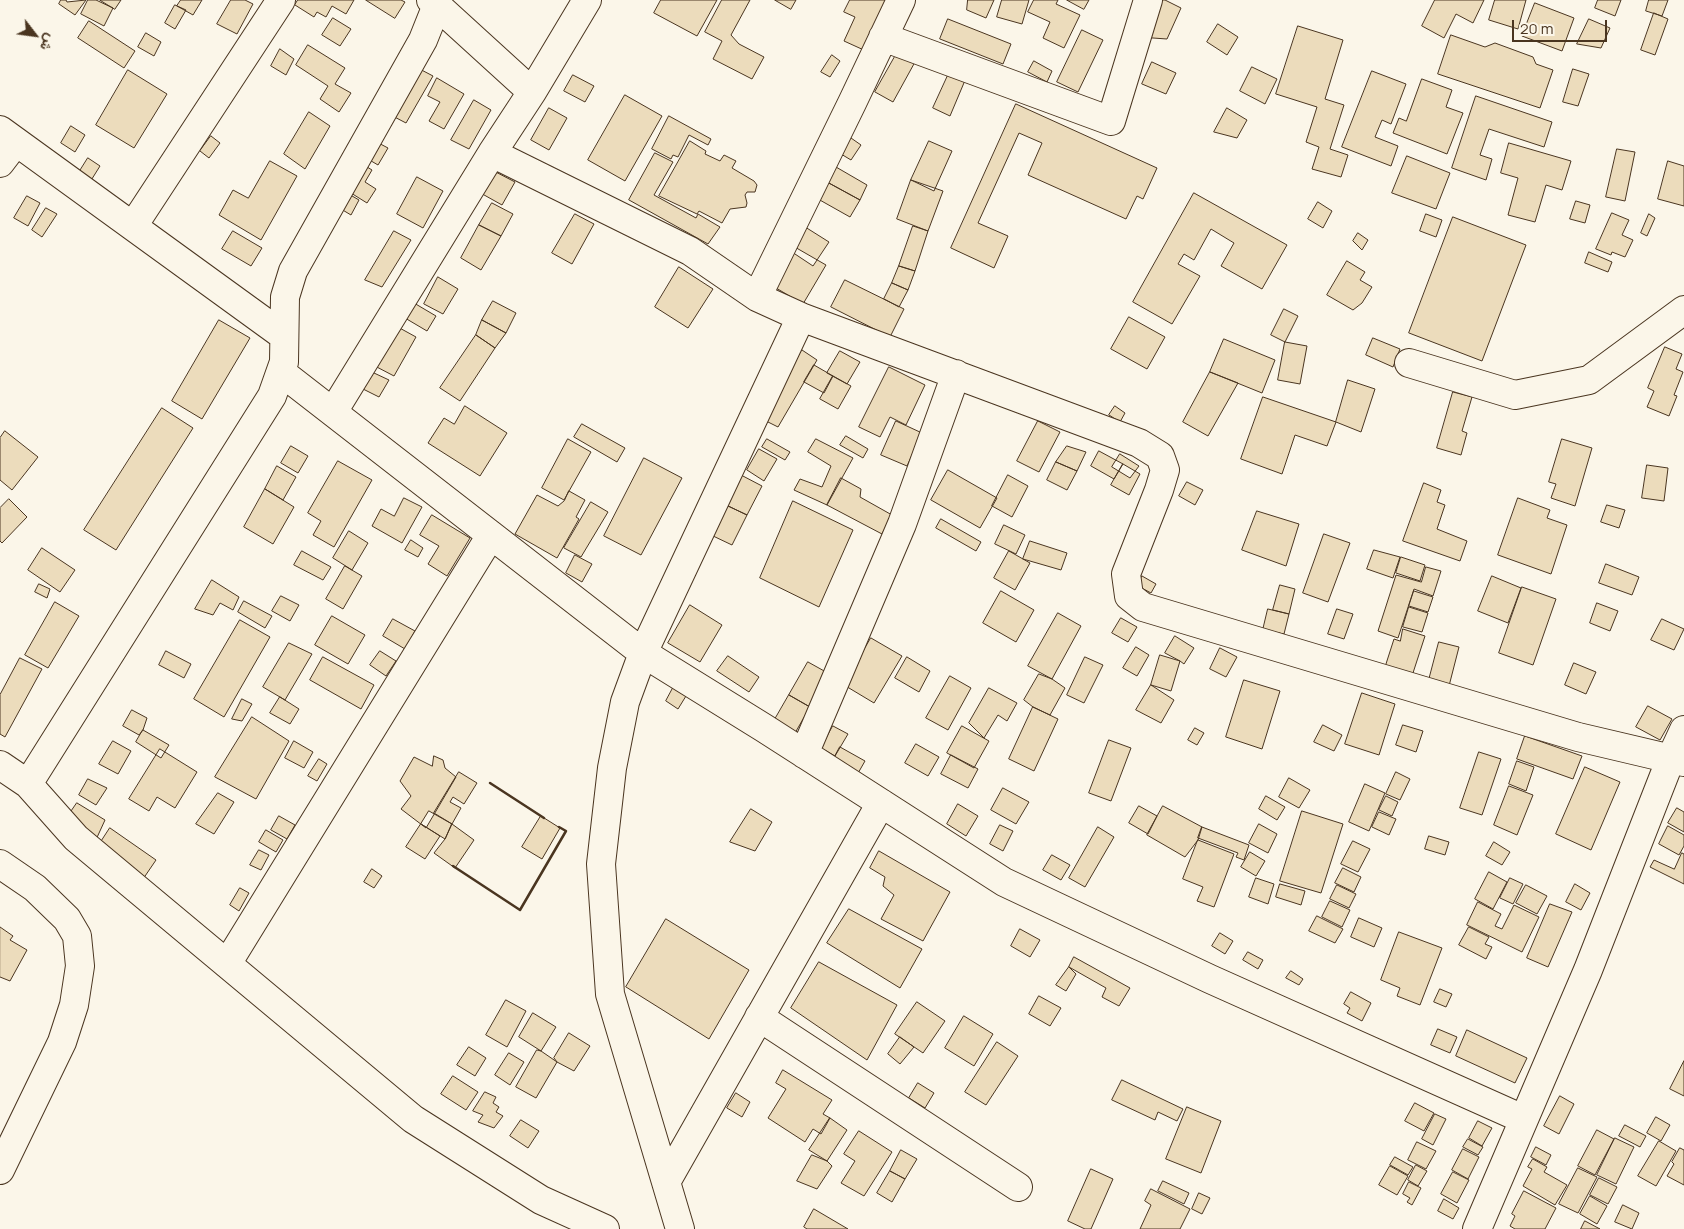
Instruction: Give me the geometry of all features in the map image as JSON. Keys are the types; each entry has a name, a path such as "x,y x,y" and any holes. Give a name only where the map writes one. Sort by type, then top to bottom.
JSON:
{"street":[{"path":"133,226 281,0"},
{"path":"333,412 587,0"},
{"path":"757,296 901,0"},
{"path":"883,37 1111,121 1148,0"},
{"path":"28,784 272,396 284,362 285,297 293,271 423,40 435,2 532,92"},
{"path":"0,163 8,136 284,336"},
{"path":"492,153 690,251 757,296 802,317 1139,443 1160,456 1165,470 1126,574 1129,596 1143,607 1578,737 1677,760"},
{"path":"1409,363 1515,395 1589,380 1684,310"},
{"path":"680,1229 610,994 601,864 612,768 625,702 643,653 802,317"},
{"path":"281,372 643,653 1004,882 1210,979 1523,1119"},
{"path":"804,754 902,524 956,374"},
{"path":"227,964 491,535"},
{"path":"1477,1229 1677,760 1684,730"},
{"path":"0,765 28,784 76,838 413,1118 542,1200 605,1229"},
{"path":"666,1182 881,803"},
{"path":"0,864 35,888 67,919 77,936 80,966 74,1005 62,1042 0,1170"},
{"path":"759,1018 1018,1188"}],"building":[{"path":"61,0 66,0 67,2 86,0 75,15 59,4"},
{"path":"88,0 96,0 113,8 104,26 81,14"},
{"path":"100,0 121,0 115,9"},
{"path":"181,0 202,0 193,15 177,6"},
{"path":"231,0 245,0 253,4 237,34 217,24"},
{"path":"298,0 354,0 346,14 332,6 326,17 317,12 314,17 295,5"},
{"path":"366,0 401,0 405,2 395,18"},
{"path":"661,0 717,0 697,36 654,13"},
{"path":"722,0 750,0 731,35 739,44 764,57 752,79 713,59 722,41 705,32"},
{"path":"775,0 796,0 791,9"},
{"path":"850,0 890,0 866,51 844,41 855,17 844,12"},
{"path":"968,0 994,0 986,18 967,10"},
{"path":"1002,0 1029,0 1022,24 997,17"},
{"path":"1034,0 1058,0 1056,4 1080,15 1064,48 1043,38 1050,22 1028,12"},
{"path":"1067,0 1089,0 1084,9"},
{"path":"1157,0 1165,0 1181,8 1167,39 1139,37"},
{"path":"1435,0 1484,0 1473,23 1456,14 1444,38 1422,26"},
{"path":"1495,0 1526,0 1518,29 1489,20"},
{"path":"1598,0 1621,0 1615,16 1595,8"},
{"path":"1649,0 1668,0 1662,16 1646,11"},
{"path":"1535,3 1574,18 1562,51 1522,36"},
{"path":"175,5 186,10 175,29 165,23"},
{"path":"1654,13 1668,19 1655,55 1641,50"},
{"path":"333,18 351,29 340,46 322,35"},
{"path":"948,19 1011,44 1003,64 940,39"},
{"path":"1589,19 1610,28 1601,48 1577,44"},
{"path":"89,21 135,51 124,68 78,38"},
{"path":"1218,24 1238,37 1227,55 1207,42"},
{"path":"1298,26 1343,40 1325,99 1344,105 1330,149 1348,155 1341,177 1312,169 1319,147 1306,142 1317,107 1276,94"},
{"path":"1082,30 1103,40 1078,92 1057,82"},
{"path":"146,33 161,42 154,56 138,47"},
{"path":"1451,35 1485,47 1495,43 1533,57 1536,64 1553,70 1540,108 1438,74"},
{"path":"308,45 345,68 335,84 351,93 339,112 320,99 328,86 296,65"},
{"path":"280,49 294,59 286,75 271,66"},
{"path":"897,53 915,62 893,102 875,92"},
{"path":"832,55 840,61 830,77 821,72"},
{"path":"1034,61 1052,71 1047,82 1028,72"},
{"path":"1152,62 1176,73 1166,94 1142,84"},
{"path":"412,65 433,76 406,123 385,112"},
{"path":"1252,67 1277,79 1265,104 1240,91"},
{"path":"1573,69 1589,74 1578,106 1563,102"},
{"path":"128,70 167,94 134,148 96,125"},
{"path":"950,71 966,78 950,116 933,108"},
{"path":"1372,71 1406,84 1391,124 1382,120 1375,137 1398,146 1391,166 1342,147"},
{"path":"573,75 594,86 585,102 564,91"},
{"path":"437,78 464,94 444,129 429,121 440,102 428,96"},
{"path":"1422,79 1452,90 1446,107 1463,113 1447,154 1393,133 1399,118 1406,121"},
{"path":"625,95 662,116 625,181 588,160"},
{"path":"1476,96 1552,122 1544,147 1489,129 1480,155 1492,159 1486,180 1452,168"},
{"path":"474,100 491,110 469,149 451,140"},
{"path":"1016,104 1157,168 1143,199 1137,196 1126,219 1028,175 1042,143 1019,133 978,223 1008,236 994,268 951,248"},
{"path":"549,108 567,118 549,150 531,140"},
{"path":"1227,108 1247,120 1237,138 1214,132"},
{"path":"309,112 330,126 305,169 284,154"},
{"path":"669,116 711,139 708,145 689,135 678,157 673,155 671,159 652,149"},
{"path":"71,126 85,135 75,152 61,143"},
{"path":"211,136 220,143 209,158 200,151"},
{"path":"851,138 861,145 851,160 841,154"},
{"path":"371,139 388,148 378,165 361,155"},
{"path":"690,141 706,151 705,154 720,161 724,155 736,161 732,168 754,181 757,185 755,192 747,192 745,195 746,207 730,209 722,223 699,211 697,214 659,196"},
{"path":"929,141 952,151 934,191 911,180"},
{"path":"1509,143 1571,161 1562,190 1546,185 1535,222 1508,215 1518,178 1501,173"},
{"path":"1617,149 1635,152 1625,201 1606,197"},
{"path":"655,153 673,162 654,195 696,218 698,214 720,227 708,244 629,200"},
{"path":"1407,156 1450,173 1436,209 1392,193"},
{"path":"88,158 100,166 90,182 78,174"},
{"path":"270,161 297,176 261,240 219,215 233,190 248,198"},
{"path":"1668,161 1684,166 1684,206 1658,199"},
{"path":"359,162 372,170 365,182 376,189 367,203 343,188"},
{"path":"836,167 867,185 860,200 827,182"},
{"path":"490,169 515,182 502,205 477,191"},
{"path":"417,177 443,191 423,228 397,214"},
{"path":"911,180 943,191 928,231 897,219"},
{"path":"827,182 860,200 850,217 818,199"},
{"path":"340,189 359,200 351,215 331,203"},
{"path":"1194,193 1287,245 1262,289 1221,266 1234,243 1211,229 1194,260 1184,254 1178,264 1200,276 1172,324 1133,302"},
{"path":"27,196 40,203 28,226 14,218"},
{"path":"1576,201 1590,205 1585,223 1570,219"},
{"path":"1318,202 1332,211 1323,228 1308,219"},
{"path":"492,203 513,214 501,236 479,225"},
{"path":"46,208 57,214 42,237 32,230"},
{"path":"1612,213 1629,220 1622,235 1633,240 1625,257 1612,252 1611,255 1596,249"},
{"path":"575,214 594,224 572,264 552,253"},
{"path":"1426,214 1442,220 1436,237 1420,231"},
{"path":"1649,214 1655,218 1647,236 1641,233"},
{"path":"1453,217 1526,245 1482,361 1409,333"},
{"path":"479,225 501,236 481,270 461,258"},
{"path":"802,225 829,242 813,266 786,248"},
{"path":"913,226 928,231 915,271 899,266"},
{"path":"233,231 262,248 251,266 222,249"},
{"path":"394,231 411,240 382,287 365,280"},
{"path":"1358,233 1368,240 1362,250 1353,241"},
{"path":"793,246 826,265 803,304 771,285"},
{"path":"1589,252 1612,262 1608,272 1585,263"},
{"path":"1347,261 1365,272 1360,280 1372,287 1362,303 1353,310 1327,295"},
{"path":"899,266 915,271 908,290 892,283"},
{"path":"679,267 713,289 688,328 655,307"},
{"path":"438,277 458,289 443,314 424,304"},
{"path":"845,280 904,309 890,337 831,307"},
{"path":"892,283 908,290 899,307 884,299"},
{"path":"493,301 516,313 506,333 482,320"},
{"path":"414,303 436,316 427,331 405,318"},
{"path":"1284,309 1298,316 1285,342 1271,335"},
{"path":"1129,317 1165,337 1147,369 1111,349"},
{"path":"219,320 250,338 202,419 172,401"},
{"path":"482,320 506,333 495,348 476,335"},
{"path":"396,326 416,337 394,376 373,365"},
{"path":"476,335 495,348 460,401 440,388"},
{"path":"1373,338 1400,349 1393,367 1366,355"},
{"path":"1224,339 1275,360 1262,393 1210,372"},
{"path":"1285,342 1307,346 1300,384 1278,380"},
{"path":"1665,347 1682,354 1676,369 1683,372 1674,395 1677,396 1669,416 1647,407 1654,391 1648,388"},
{"path":"802,350 817,360 778,427 762,419"},
{"path":"840,351 860,362 847,384 827,373"},
{"path":"814,365 833,376 824,393 804,382"},
{"path":"889,367 925,385 906,425 890,417 880,437 859,427"},
{"path":"1210,372 1238,383 1208,436 1183,422"},
{"path":"374,373 389,380 379,397 363,389"},
{"path":"833,376 851,386 838,409 820,399"},
{"path":"1348,380 1375,389 1361,432 1336,422"},
{"path":"1453,392 1472,397 1462,431 1467,433 1461,455 1437,448"},
{"path":"1263,397 1336,422 1327,446 1295,435 1282,474 1241,459"},
{"path":"465,406 507,433 480,476 428,443 444,418 454,424"},
{"path":"1115,406 1125,413 1120,422 1109,415"},
{"path":"162,408 193,428 116,550 84,530"},
{"path":"896,421 922,433 907,466 881,455"},
{"path":"1038,421 1060,432 1039,472 1017,461"},
{"path":"582,424 625,448 617,462 574,437"},
{"path":"5,431 38,457 12,490 0,480 0,438"},
{"path":"846,436 868,449 863,458 840,445"},
{"path":"568,439 591,452 564,500 542,488"},
{"path":"767,439 790,452 785,460 762,447"},
{"path":"816,439 853,458 827,505 794,490 800,479 822,487 831,466 808,452"},
{"path":"1562,439 1592,448 1575,506 1551,498 1556,484 1549,482"},
{"path":"291,446 308,456 298,473 281,463"},
{"path":"1067,446 1086,452 1077,471 1056,462"},
{"path":"759,449 777,459 764,481 747,470"},
{"path":"1099,451 1123,464 1114,479 1091,466"},
{"path":"1120,454 1139,466 1130,478 1112,467"},
{"path":"644,458 682,478 641,555 604,536"},
{"path":"338,461 372,480 334,547 313,535 321,521 308,513"},
{"path":"1056,462 1077,471 1067,490 1047,480"},
{"path":"1123,464 1140,474 1129,495 1111,485"},
{"path":"1647,465 1668,468 1664,501 1642,498"},
{"path":"277,466 296,477 283,500 265,489"},
{"path":"948,470 997,498 980,528 931,500"},
{"path":"741,475 762,486 747,515 726,505"},
{"path":"1008,475 1028,486 1012,517 992,506"},
{"path":"841,478 861,489 860,497 892,515 882,534 827,505"},
{"path":"1187,482 1203,490 1195,505 1179,496"},
{"path":"1424,483 1441,490 1437,502 1445,505 1437,529 1467,541 1460,561 1403,541"},
{"path":"265,489 294,507 273,544 244,527"},
{"path":"569,491 585,500 576,517 579,519 557,558 515,534 537,495 558,506 564,501"},
{"path":"404,498 422,507 402,543 372,526 381,509 394,516"},
{"path":"1518,498 1550,510 1547,518 1567,525 1551,574 1498,555"},
{"path":"9,499 27,517 2,543 0,541 0,508"},
{"path":"793,501 853,530 819,607 760,578"},
{"path":"591,502 608,512 581,557 564,548"},
{"path":"726,505 747,515 732,545 711,535"},
{"path":"1607,505 1625,510 1619,528 1601,522"},
{"path":"1257,511 1299,524 1286,566 1242,550"},
{"path":"432,515 470,538 447,576 428,564 439,546 420,535"},
{"path":"941,519 981,542 976,551 936,528"},
{"path":"1004,525 1025,535 1016,554 995,544"},
{"path":"349,531 368,543 352,570 333,558"},
{"path":"1324,534 1350,543 1328,602 1303,593"},
{"path":"411,540 423,548 418,557 405,550"},
{"path":"1030,541 1067,553 1061,570 1023,559"},
{"path":"42,548 75,570 60,592 28,570"},
{"path":"1374,550 1400,557 1393,578 1367,569"},
{"path":"302,551 331,567 323,580 294,565"},
{"path":"1009,551 1030,563 1015,590 994,578"},
{"path":"575,555 592,564 582,582 566,573"},
{"path":"1401,557 1425,565 1420,581 1396,573"},
{"path":"1606,564 1639,577 1632,595 1599,583"},
{"path":"345,566 362,576 343,609 326,599"},
{"path":"1426,567 1441,571 1433,596 1414,589 1398,638 1378,631 1396,575 1421,582"},
{"path":"1142,576 1156,584 1151,593 1138,586"},
{"path":"1492,576 1521,588 1508,623 1478,611"},
{"path":"212,580 239,597 233,610 220,603 213,615 195,609"},
{"path":"39,584 50,589 47,598 35,592"},
{"path":"1280,585 1295,589 1289,614 1273,610"},
{"path":"1522,587 1556,599 1533,665 1499,653"},
{"path":"1001,591 1034,610 1016,642 983,623"},
{"path":"1414,591 1433,597 1428,612 1409,606"},
{"path":"281,596 299,605 290,621 272,611"},
{"path":"244,601 272,616 265,628 238,612"},
{"path":"55,602 79,616 48,668 25,655"},
{"path":"1597,603 1618,611 1610,631 1590,623"},
{"path":"690,605 722,625 700,662 668,643"},
{"path":"1409,607 1428,613 1422,632 1403,627"},
{"path":"1268,609 1289,614 1284,634 1263,630"},
{"path":"1337,609 1353,614 1344,639 1328,634"},
{"path":"1058,613 1081,626 1052,679 1028,666"},
{"path":"332,616 365,635 348,664 315,645"},
{"path":"1121,618 1137,627 1128,642 1112,633"},
{"path":"393,619 415,631 405,649 383,636"},
{"path":"1662,619 1684,629 1674,650 1651,640"},
{"path":"240,620 270,637 224,717 194,699"},
{"path":"1403,629 1425,636 1412,676 1385,667 1394,639 1400,641"},
{"path":"1175,636 1194,648 1184,664 1165,653"},
{"path":"871,638 902,656 874,703 844,685"},
{"path":"1439,642 1459,647 1449,686 1429,680"},
{"path":"289,643 312,654 285,700 263,687"},
{"path":"1136,647 1149,655 1137,676 1123,668"},
{"path":"1220,648 1237,657 1226,677 1210,669"},
{"path":"166,651 191,664 184,678 159,665"},
{"path":"380,651 396,661 386,676 370,665"},
{"path":"1160,655 1180,661 1171,691 1151,685"},
{"path":"728,656 759,677 749,692 717,671"},
{"path":"323,657 374,685 361,709 310,680"},
{"path":"907,657 930,671 919,692 895,678"},
{"path":"1085,657 1103,665 1084,703 1067,695"},
{"path":"20,658 42,669 5,737 0,734 0,695"},
{"path":"808,662 826,672 810,707 789,695"},
{"path":"1574,663 1596,672 1586,694 1565,685"},
{"path":"1039,674 1052,679 1065,688 1050,715 1033,707 1024,700"},
{"path":"950,676 971,688 948,730 926,718"},
{"path":"1244,680 1280,691 1262,749 1226,737"},
{"path":"1151,685 1174,700 1161,723 1136,710"},
{"path":"673,688 686,696 678,709 666,701"},
{"path":"989,688 1017,703 1007,721 998,715 984,738 969,723"},
{"path":"1362,693 1395,704 1379,755 1345,744"},
{"path":"789,695 810,707 795,733 774,721"},
{"path":"280,697 299,709 290,724 270,713"},
{"path":"242,699 252,704 242,721 232,719"},
{"path":"1648,706 1672,719 1660,740 1636,727"},
{"path":"1033,707 1058,719 1034,771 1009,759"},
{"path":"132,710 147,718 139,735 123,726"},
{"path":"252,717 289,741 256,799 215,777"},
{"path":"1323,725 1342,735 1334,751 1314,742"},
{"path":"1403,725 1423,731 1416,752 1396,745"},
{"path":"833,726 848,734 835,756 821,748"},
{"path":"962,726 989,741 974,768 947,753"},
{"path":"1195,728 1204,733 1197,745 1188,740"},
{"path":"143,730 169,745 161,758 136,742"},
{"path":"1525,736 1582,756 1573,779 1517,759"},
{"path":"1109,740 1131,748 1111,801 1089,793"},
{"path":"113,741 131,751 118,774 99,764"},
{"path":"294,741 313,752 304,768 285,758"},
{"path":"916,744 939,757 928,776 905,763"},
{"path":"840,747 865,761 857,775 832,762"},
{"path":"160,749 197,772 175,808 157,797 149,811 129,799"},
{"path":"1479,752 1501,759 1482,815 1460,808"},
{"path":"951,755 978,769 968,788 941,774"},
{"path":"434,756 443,760 445,768 456,777 426,828 401,809 411,796 400,781 414,757 432,766"},
{"path":"319,759 327,764 317,781 308,776"},
{"path":"1517,761 1534,767 1526,791 1509,784"},
{"path":"1585,767 1620,782 1591,850 1556,834"},
{"path":"459,772 477,783 464,804 453,797 450,802 461,808 452,824 434,813"},
{"path":"1396,772 1410,779 1400,800 1386,794"},
{"path":"1289,778 1310,790 1299,808 1279,797"},
{"path":"88,779 107,788 96,805 79,795"},
{"path":"1365,784 1385,793 1369,831 1349,822"},
{"path":"1509,786 1533,795 1517,835 1494,825"},
{"path":"1003,788 1029,802 1016,824 991,810"},
{"path":"218,793 234,802 214,834 196,824"},
{"path":"1266,796 1285,807 1277,820 1259,809"},
{"path":"1386,796 1398,802 1392,816 1379,810"},
{"path":"77,803 105,820 94,844 66,819"},
{"path":"958,804 978,816 966,836 947,824"},
{"path":"1139,806 1157,816 1148,834 1129,823"},
{"path":"1163,806 1202,827 1198,840 1185,857 1147,835"},
{"path":"1677,808 1684,812 1684,832 1668,823"},
{"path":"751,809 772,822 755,851 730,842"},
{"path":"429,811 452,824 445,839 421,824"},
{"path":"1302,811 1343,824 1321,893 1280,881"},
{"path":"1379,812 1396,819 1389,835 1372,827"},
{"path":"279,816 295,825 287,839 271,830"},
{"path":"541,816 560,828 542,859 522,847"},
{"path":"421,824 440,836 425,859 406,847"},
{"path":"452,824 474,840 455,868 434,853 445,839"},
{"path":"1259,824 1277,834 1268,853 1249,843"},
{"path":"1000,825 1013,831 1003,851 990,844"},
{"path":"1668,826 1684,835 1684,846 1679,855 1659,844"},
{"path":"1098,827 1114,837 1085,887 1069,878"},
{"path":"1202,827 1249,845 1244,860 1236,857 1238,853 1198,838"},
{"path":"110,828 156,860 141,882 97,848"},
{"path":"266,830 283,840 276,852 259,842"},
{"path":"1429,836 1449,842 1445,855 1425,849"},
{"path":"1198,840 1234,854 1214,907 1197,901 1203,887 1183,879"},
{"path":"1353,841 1370,849 1358,872 1341,864"},
{"path":"1494,842 1510,852 1502,865 1486,856"},
{"path":"259,850 269,855 261,870 250,865"},
{"path":"879,851 950,892 923,941 881,919 894,895 883,886 885,877 870,868"},
{"path":"1250,852 1265,861 1256,876 1241,867"},
{"path":"1682,853 1684,854 1684,884 1650,867 1654,860 1674,869"},
{"path":"1052,855 1070,865 1061,880 1043,870"},
{"path":"1343,868 1361,877 1354,892 1335,883"},
{"path":"372,869 382,876 374,888 364,882"},
{"path":"1489,872 1507,882 1493,909 1475,899"},
{"path":"1256,878 1274,884 1268,904 1249,897"},
{"path":"1510,878 1523,884 1513,904 1500,898"},
{"path":"1280,884 1305,891 1301,905 1276,897"},
{"path":"1575,884 1590,893 1581,910 1566,902"},
{"path":"1337,885 1356,894 1349,908 1330,899"},
{"path":"1526,885 1547,896 1537,914 1516,903"},
{"path":"240,888 249,893 239,911 230,905"},
{"path":"1330,901 1350,910 1342,927 1322,917"},
{"path":"1478,902 1501,914 1495,926 1502,929 1514,905 1539,917 1522,952 1467,925"},
{"path":"1550,904 1572,912 1548,967 1527,958"},
{"path":"849,909 922,949 900,988 827,943"},
{"path":"1317,916 1343,929 1335,943 1309,931"},
{"path":"1359,918 1382,928 1374,947 1351,937"},
{"path":"666,919 749,970 709,1039 626,987"},
{"path":"0,927 13,936 10,940 27,950 10,981 0,977"},
{"path":"1469,927 1489,937 1485,944 1492,947 1486,959 1459,945"},
{"path":"1020,929 1040,940 1030,957 1011,946"},
{"path":"1399,932 1442,948 1420,1005 1397,996 1400,988 1381,980"},
{"path":"1220,933 1233,941 1225,954 1212,946"},
{"path":"1248,952 1263,960 1258,969 1243,960"},
{"path":"1074,957 1130,988 1119,1006 1102,997 1106,988 1069,967"},
{"path":"819,962 897,1005 867,1060 791,1008"},
{"path":"1069,967 1076,974 1066,991 1056,985"},
{"path":"1291,971 1303,979 1299,985 1286,978"},
{"path":"1440,989 1452,994 1446,1007 1434,1002"},
{"path":"1351,992 1371,1003 1362,1021 1347,1013 1350,1008 1344,1004"},
{"path":"1039,996 1061,1008 1050,1026 1029,1014"},
{"path":"506,1000 526,1011 507,1047 486,1035"},
{"path":"917,1002 945,1021 923,1053 895,1034"},
{"path":"533,1013 556,1027 541,1051 519,1037"},
{"path":"964,1016 993,1034 974,1066 945,1048"},
{"path":"1438,1029 1457,1037 1450,1053 1431,1045"},
{"path":"1467,1030 1527,1058 1515,1083 1456,1056"},
{"path":"569,1033 590,1046 574,1071 557,1062 554,1058"},
{"path":"900,1037 914,1047 900,1064 888,1054"},
{"path":"997,1042 1018,1056 986,1105 965,1092"},
{"path":"469,1047 486,1058 475,1076 457,1065"},
{"path":"537,1050 557,1062 536,1098 516,1087"},
{"path":"509,1053 524,1062 510,1085 495,1075"},
{"path":"1684,1061 1684,1096 1670,1089"},
{"path":"783,1070 832,1100 823,1114 830,1118 821,1134 813,1129 805,1142 768,1118 786,1089 776,1083"},
{"path":"453,1076 478,1092 466,1110 441,1094"},
{"path":"1122,1080 1183,1109 1177,1121 1158,1112 1155,1120 1112,1100"},
{"path":"918,1083 934,1093 925,1108 909,1098"},
{"path":"485,1092 496,1097 493,1103 499,1107 496,1112 503,1116 494,1128 478,1122 483,1115 473,1111"},
{"path":"736,1093 750,1102 742,1117 727,1108"},
{"path":"1560,1096 1574,1104 1559,1134 1544,1126"},
{"path":"1415,1103 1434,1113 1424,1131 1405,1121"},
{"path":"1187,1107 1221,1121 1201,1173 1166,1159"},
{"path":"1435,1114 1446,1119 1433,1145 1422,1139"},
{"path":"1656,1117 1670,1125 1661,1141 1647,1133"},
{"path":"830,1118 847,1130 827,1161 809,1150"},
{"path":"521,1120 539,1131 528,1148 510,1136"},
{"path":"1478,1121 1492,1128 1482,1146 1469,1138"},
{"path":"1625,1125 1646,1136 1640,1147 1619,1136"},
{"path":"1597,1130 1614,1139 1595,1175 1578,1166"},
{"path":"859,1131 892,1152 864,1196 841,1183 855,1161 844,1154"},
{"path":"1615,1138 1634,1147 1616,1184 1597,1175"},
{"path":"1468,1139 1483,1147 1478,1155 1463,1147"},
{"path":"1659,1141 1676,1151 1656,1186 1638,1176"},
{"path":"1417,1142 1436,1151 1426,1169 1408,1160"},
{"path":"1536,1147 1551,1155 1546,1165 1531,1157"},
{"path":"1680,1148 1684,1150 1684,1185 1667,1176"},
{"path":"1463,1149 1479,1157 1468,1179 1452,1170"},
{"path":"901,1150 917,1159 905,1179 890,1171"},
{"path":"812,1155 827,1161 832,1166 817,1189 797,1181"},
{"path":"1395,1157 1413,1167 1408,1175 1390,1165"},
{"path":"1533,1159 1547,1167 1544,1172 1567,1185 1555,1205 1523,1186 1532,1169 1528,1167"},
{"path":"1416,1165 1427,1171 1418,1186 1408,1180"},
{"path":"1390,1166 1408,1176 1397,1195 1379,1185"},
{"path":"1578,1168 1597,1177 1578,1213 1559,1204"},
{"path":"1091,1169 1113,1179 1091,1229 1085,1229 1068,1221"},
{"path":"890,1171 905,1179 892,1202 877,1193"},
{"path":"1453,1172 1469,1180 1457,1203 1441,1194"},
{"path":"1599,1178 1617,1187 1608,1204 1590,1195"},
{"path":"1163,1181 1189,1193 1184,1204 1158,1191"},
{"path":"1409,1182 1421,1188 1412,1205 1407,1202 1410,1198 1403,1194"},
{"path":"1151,1189 1190,1209 1180,1229 1140,1229 1151,1205 1145,1201"},
{"path":"1524,1191 1556,1208 1545,1229 1515,1229 1510,1226 1515,1216 1512,1214"},
{"path":"1199,1193 1210,1198 1202,1214 1192,1209"},
{"path":"1590,1196 1607,1206 1597,1224 1580,1214"},
{"path":"1444,1199 1459,1208 1453,1219 1438,1211"},
{"path":"1623,1205 1639,1213 1632,1229 1615,1222"},
{"path":"814,1209 848,1229 807,1229 804,1227"},
{"path":"1585,1221 1600,1229 1581,1229"}],"wall":[{"path":"490,783 544,818"},
{"path":"453,866 520,910 566,831 559,827"}]}
